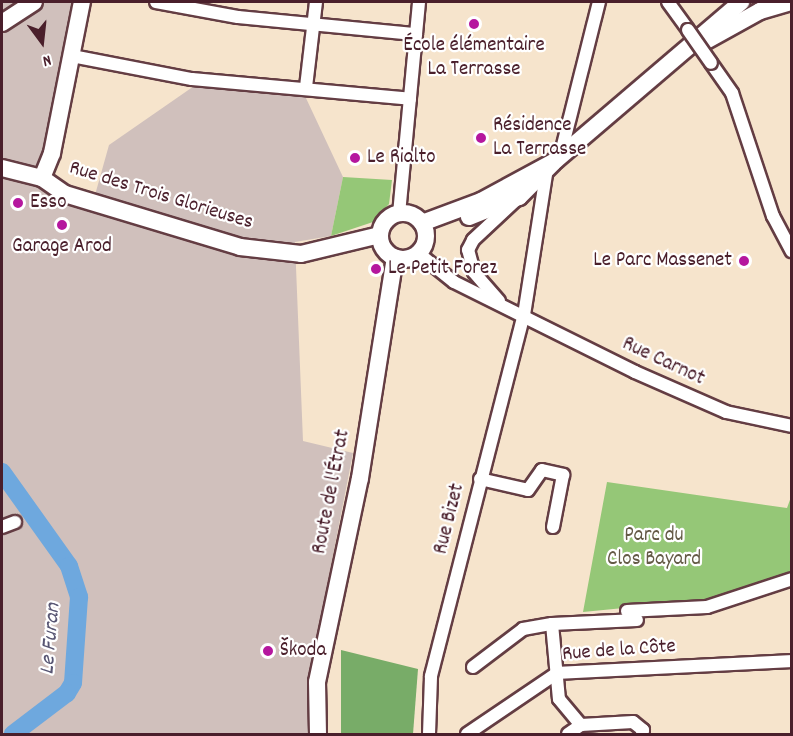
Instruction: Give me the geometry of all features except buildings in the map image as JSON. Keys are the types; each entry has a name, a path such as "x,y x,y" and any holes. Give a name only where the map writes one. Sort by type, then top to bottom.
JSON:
{"main road":[{"path":"2,23 34,2"},
{"path":"423,228 519,197 553,164 740,2"},
{"path":"676,58 757,2"},
{"path":"676,58 760,11 791,2"},
{"path":"42,178 52,153 81,3"},
{"path":"423,228 553,164"},
{"name":"Rue des Trois Glorieuses","path":"2,168 42,178 64,194 240,247 301,254 380,236"},
{"path":"399,214 413,216 423,228 425,243 418,253 407,259 395,258 385,250 380,236 387,220 399,214"},
{"name":"Route de l'Étrat","path":"318,735 317,682 360,478 395,258"}],"street":[{"path":"156,2 265,20 416,34"},
{"path":"306,87 316,2"},
{"path":"399,214 419,2"},
{"name":"Rue Bizet","path":"429,735 431,676 524,315 553,164 599,2"},
{"path":"668,2 732,93 773,216 792,251"},
{"path":"72,56 192,79 306,87 410,99"},
{"path":"504,306 474,272 468,250 473,240 519,197"},
{"name":"Rue Carnot","path":"418,253 454,282 635,372 726,412 792,426"},
{"path":"480,479 528,490 542,470 563,475 553,527"},
{"path":"2,527 15,522"},
{"path":"627,611 707,607 792,579"},
{"path":"473,667 523,629 552,624 637,620"},
{"path":"552,624 559,699 581,725"},
{"name":"Rue de la Côte","path":"467,735 557,673 792,661"},
{"path":"568,735 581,725 633,722 643,730 642,735"}],"shaded area":[{"path":"2,2 77,2 44,180 95,195 109,145 197,84 305,96 343,177 331,236 295,242 303,441 353,453 314,652 322,734 2,734"}],"green space":[{"path":"343,177 392,180 389,204 373,222 331,236"},
{"name":"Parc du Clos Bayard","path":"607,482 787,508 791,497 791,574 705,600 583,612"},
{"path":"341,650 418,669 413,734 341,734"}],"waterway":[{"name":"Le Furan","path":"2,472 69,566 79,597 73,683 67,693 13,734"}],"place":[{"name":"École élémentaire La Terrasse","path":"474,24"},
{"name":"Résidence La Terrasse","path":"481,138"},
{"name":"Le Rialto","path":"355,158"},
{"name":"Esso","path":"18,203"},
{"name":"Garage Arod","path":"62,225"},
{"name":"Le Parc Massenet","path":"744,261"},
{"name":"Le Petit Forez","path":"376,269"},
{"name":"Škoda","path":"268,651"}]}
